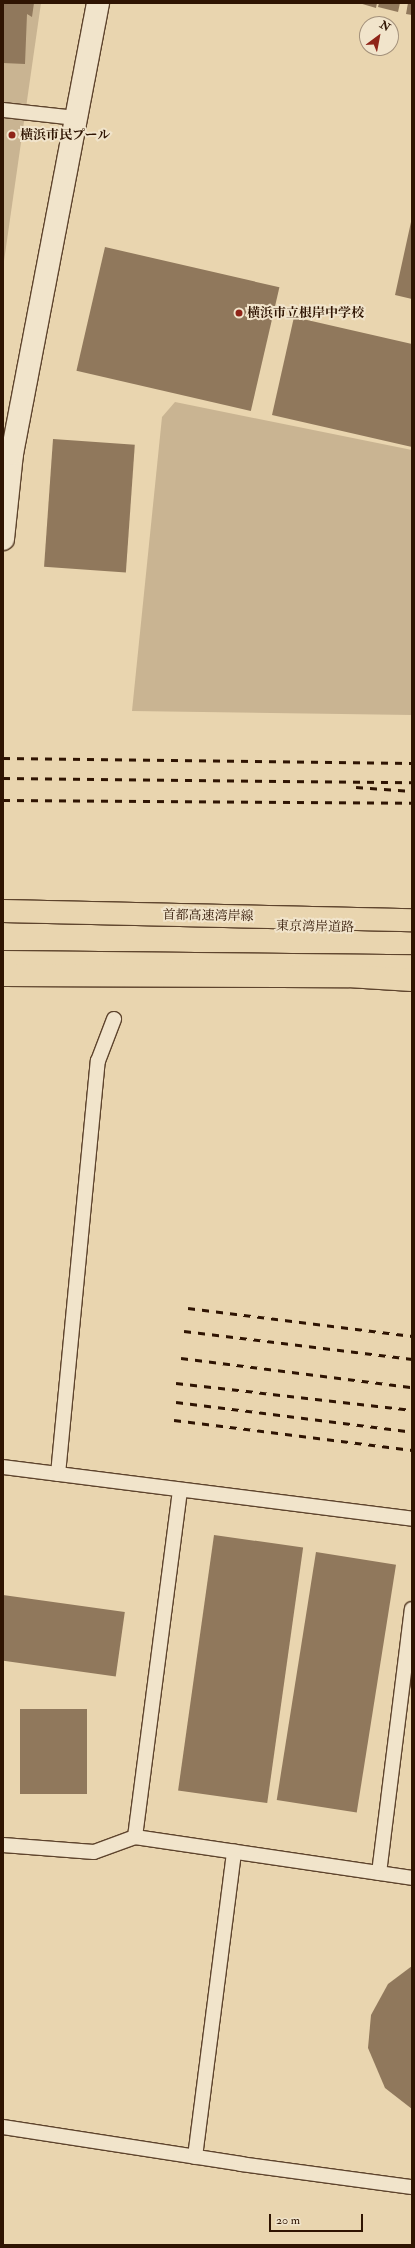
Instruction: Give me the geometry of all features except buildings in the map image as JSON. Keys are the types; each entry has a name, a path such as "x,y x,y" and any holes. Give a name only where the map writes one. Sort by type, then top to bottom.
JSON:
{"highway":[{"name":"首都高速湾岸線","path":"3,911 412,920"},
{"name":"東京湾岸道路","path":"3,920 412,930"},
{"path":"3,962 412,966"},
{"path":"3,975 348,976 412,980"}],"street":[{"path":"3,539 12,454 98,3"}],"lane":[{"path":"3,110 76,118"},
{"path":"58,1474 98,1061 114,1019"},
{"path":"3,1467 412,1519"},
{"path":"135,1836 180,1490"},
{"path":"380,1873 412,1609"},
{"path":"3,1844 94,1852 135,1836 412,1878"},
{"path":"195,2157 234,1851"},
{"path":"3,2127 195,2157 412,2187"}],"shaded area":[{"name":"横浜市民プール","path":"3,3 41,3 3,268"},
{"path":"175,402 412,450 412,715 132,711 162,417"}],"railway":[{"path":"3,758 412,763"},
{"path":"3,778 412,782"},
{"path":"356,787 412,791"},
{"path":"3,800 412,803"},
{"path":"188,1308 412,1336"},
{"path":"184,1331 412,1359"},
{"path":"181,1358 412,1387"},
{"path":"176,1383 412,1410"},
{"path":"176,1402 412,1432"},
{"path":"174,1420 412,1450"}],"place":[{"name":"横浜市民プール","path":"12,135"},
{"name":"横浜市立根岸中学校","path":"239,313"}]}
